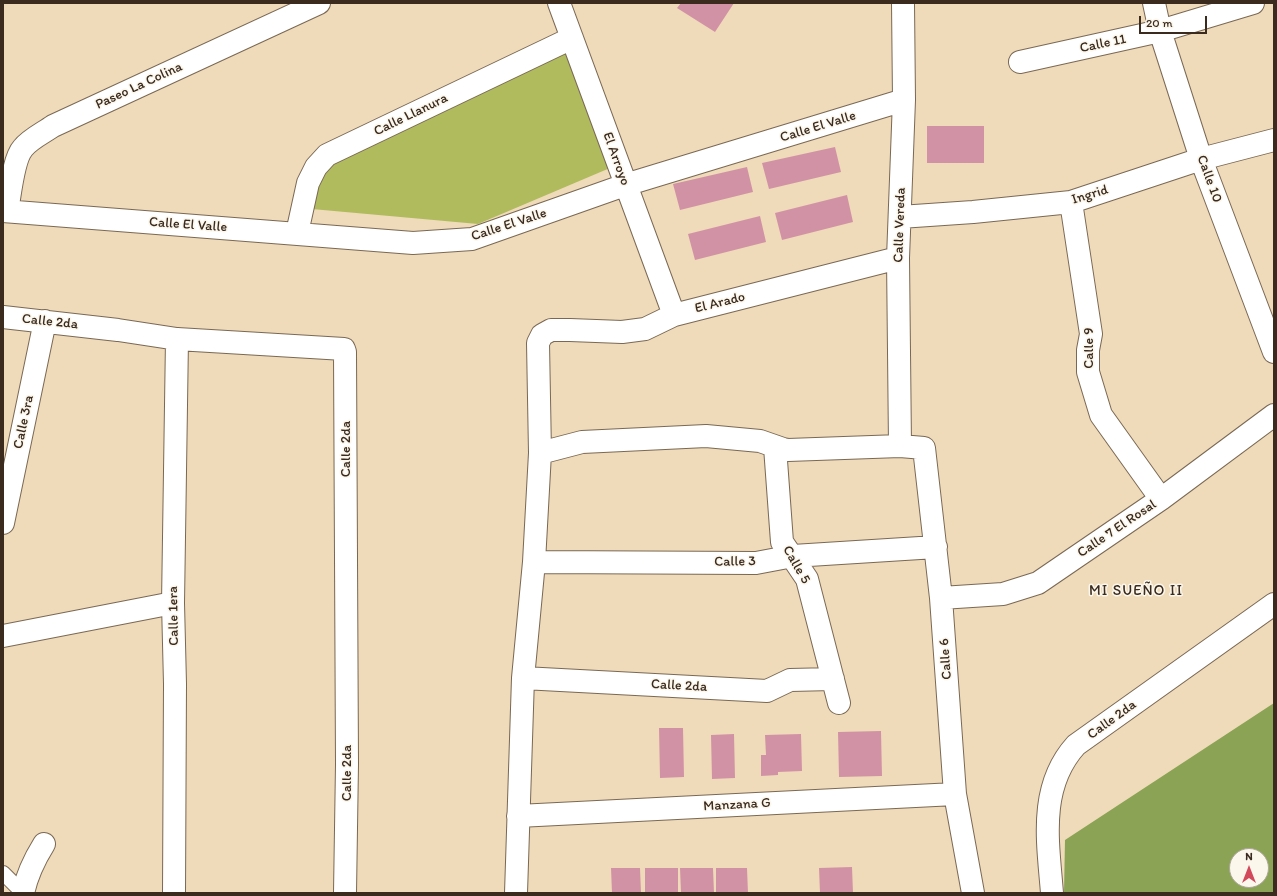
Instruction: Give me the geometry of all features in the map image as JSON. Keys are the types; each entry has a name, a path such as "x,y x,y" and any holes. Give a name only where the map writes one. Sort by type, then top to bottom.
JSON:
{"street":[{"name":"Paseo La Colina","path":"5,211 20,151 26,144 53,126 319,3"},
{"name":"El Arroyo","path":"559,3 674,315"},
{"name":"Calle Vereda","path":"900,446 898,258 904,100 903,3"},
{"name":"Calle 10","path":"1154,3 1160,32 1202,159 1274,352"},
{"name":"Calle 11","path":"1020,62 1160,32 1253,3"},
{"name":"Calle Llanura","path":"297,233 308,183 316,167 327,155 572,38"},
{"name":"Calle El Valle","path":"5,211 413,243 472,239 625,185 904,100"},
{"name":"Ingrid","path":"900,218 1071,202 1202,159 1274,140"},
{"name":"Calle 9","path":"1071,202 1091,334 1088,350 1088,372 1100,415 1160,499"},
{"name":"El Arado","path":"540,453 538,343 542,335 551,330 622,332 645,329 674,315 898,258"},
{"name":"Calle 2da","path":"3,317 45,321 177,339 344,349 347,764 345,893"},
{"name":"Calle 3ra","path":"3,523 45,321"},
{"name":"Calle 1era","path":"174,893 175,684 173,603 177,339"},
{"name":"Calle 7 El Rosal","path":"941,598 1003,594 1038,583 1160,499 1274,415"},
{"path":"516,893 522,678 534,562 540,453 582,442 706,436 760,441 788,450 900,446"},
{"name":"Calle 6","path":"900,446 923,447 925,449 941,598 955,794 973,893"},
{"name":"Calle 5","path":"775,447 782,542 793,556 807,579 839,703"},
{"name":"Calle 3","path":"534,562 756,563 793,556 936,547"},
{"path":"3,636 173,603"},
{"name":"Calle 2da","path":"1052,893 1047,818 1054,784 1066,756 1076,745 1274,604"},
{"name":"Calle 2da","path":"522,678 767,691 790,680 832,679"},
{"name":"Manzana G","path":"518,816 955,794"},
{"path":"22,893 35,859 44,844"}],"lane":[{"path":"3,873 22,893"}],"green space":[{"path":"565,35 617,165 478,224 312,209 318,182 345,152"},
{"path":"1274,703 1274,893 1064,893 1065,840"}],"building":[{"path":"681,3 734,3 715,32 677,8"},
{"path":"927,126 984,126 984,163 927,163"},
{"path":"835,147 841,172 769,189 762,163"},
{"path":"747,167 753,192 680,210 673,184"},
{"path":"847,195 853,222 782,240 775,213"},
{"path":"760,216 766,242 695,260 688,234"},
{"path":"659,728 683,728 684,777 660,778"},
{"path":"881,731 882,776 839,777 838,732"},
{"path":"734,734 735,778 712,779 711,735"},
{"path":"801,734 802,771 778,772 778,775 761,776 761,755 766,755 765,735"},
{"path":"852,867 853,893 820,893 819,868"},
{"path":"611,868 640,868 641,893 612,893"},
{"path":"645,868 678,868 678,893 645,893"},
{"path":"680,868 713,868 714,893 681,893"},
{"path":"716,868 747,868 748,893 716,893"}],"district":[{"name":"MI SUEÑO II","path":"1136,591"}]}
